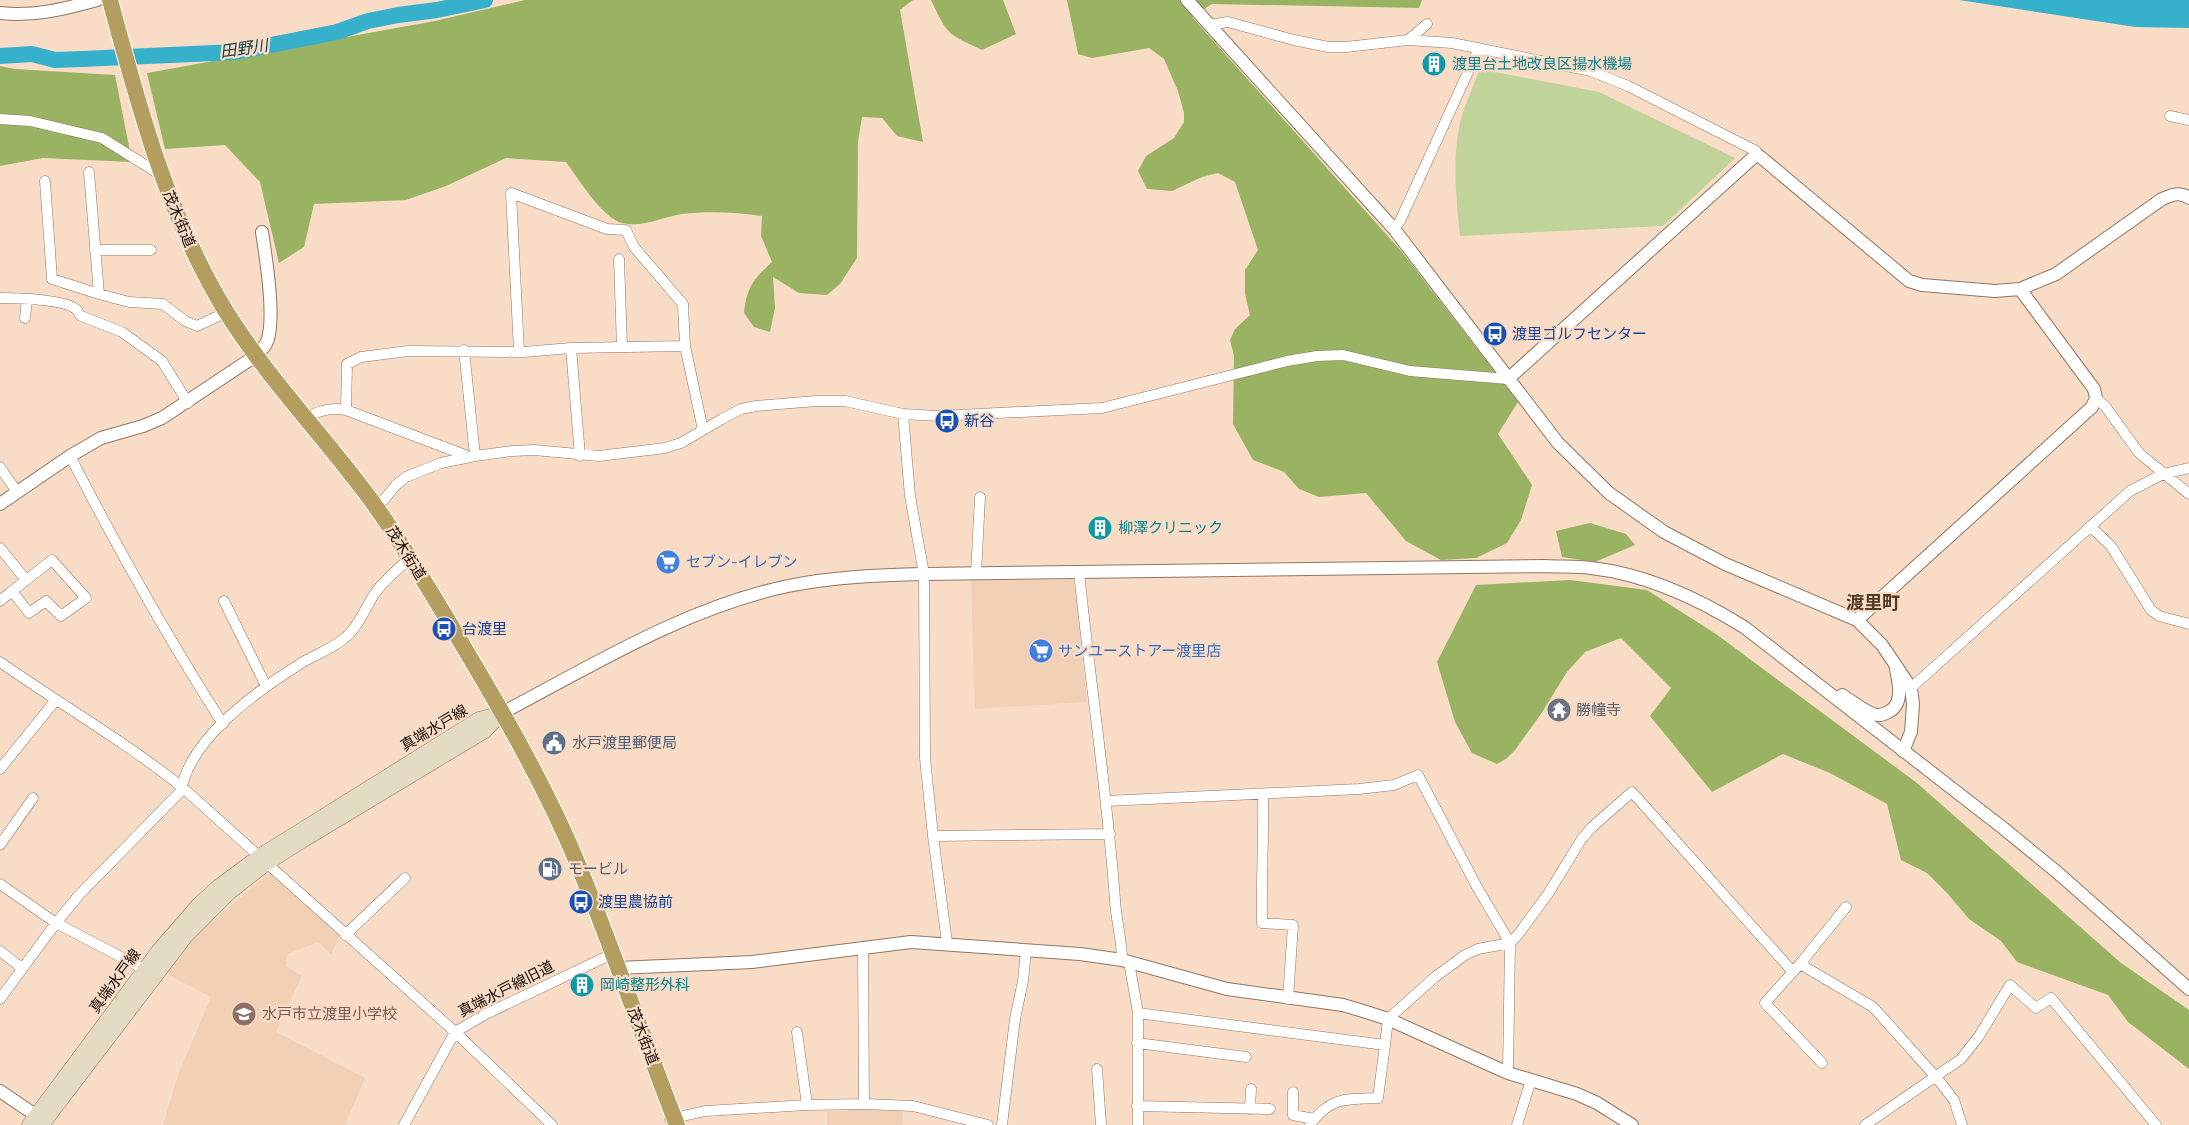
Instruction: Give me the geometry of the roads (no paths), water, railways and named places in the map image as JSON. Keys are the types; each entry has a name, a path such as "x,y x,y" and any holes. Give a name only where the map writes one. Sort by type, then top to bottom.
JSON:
{"highway":[{"name":"茂木街道","path":"110,0 161,175 197,260 227,312 270,376 377,508 410,558 502,713 577,861 673,1121"}],"main road":[{"name":"真端水戸線","path":"41,1122 144,969 181,922 198,904 219,886 485,731 502,713"},
{"name":"真端水戸線","path":"41,1122 186,936 262,861"}],"street":[{"path":"0,13 37,14 63,10 96,0"},
{"path":"1187,0 1394,229 1558,443 1609,493 1664,532 1725,564 1856,620 1882,645 1910,688 1913,704 1911,732 1903,751"},
{"path":"1209,25 1228,22 1328,47 1346,47 1408,40 1452,43 1591,71 1628,86 1749,148 1908,281 1922,285 1995,291 2020,289 2056,274 2162,200 2174,194 2184,194 2189,198"},
{"path":"1408,40 1427,24"},
{"path":"1394,229 1400,221 1479,48"},
{"path":"2170,116 2189,120"},
{"path":"0,119 30,121 102,138 161,175"},
{"path":"377,508 396,485 406,477 441,463 471,457 534,450 580,456 599,456 665,448 681,443 741,409 784,403 845,401 903,414 938,416 1102,408 1287,361 1317,356 1343,355 1410,372 1508,379 1757,154"},
{"path":"89,172 99,294"},
{"path":"45,181 52,278 130,302 163,304 185,321 197,326 227,312"},
{"path":"518,351 511,193 607,230 626,230 634,247 682,304 685,346 703,430"},
{"path":"0,504 70,456 101,438 143,426 162,418 188,403 257,356 268,340 270,315 262,232"},
{"path":"95,250 150,250"},
{"path":"619,259 622,347"},
{"path":"1856,620 2092,408 2096,398 2094,388 2020,289"},
{"path":"0,298 66,304 77,310 81,316 122,332 162,361 188,403"},
{"path":"25,318 27,299"},
{"path":"346,410 347,364 360,358 408,351 518,351 685,346"},
{"path":"571,348 580,456"},
{"path":"464,350 471,457"},
{"path":"2096,398 2105,406 2139,453 2189,494"},
{"path":"305,420 320,411 338,408 471,457"},
{"path":"903,414 910,496 924,574 925,758 947,943"},
{"path":"70,456 107,529 187,668 223,724"},
{"path":"0,467 17,492"},
{"path":"1910,688 2130,491 2163,474 2189,468"},
{"path":"976,574 980,498"},
{"path":"2090,526 2111,546 2151,610 2159,616 2189,624"},
{"path":"0,548 26,580"},
{"path":"0,999 56,923 100,872 181,791 193,760 202,746 223,724 266,686 348,636 376,592 390,575 410,558"},
{"path":"0,601 12,591 52,560 86,598 61,616 46,601 29,613 12,591"},
{"path":"502,713 656,632 736,600 787,586 842,577 924,574 1545,566 1592,568 1644,580 1670,589 1723,614 1744,628 2058,873 2189,989"},
{"path":"1079,572 1110,834 1115,911 1138,1013 1138,1125"},
{"path":"224,601 266,686"},
{"path":"0,662 55,701 155,765 182,787 262,861 455,1032 552,1125"},
{"path":"1813,681 1833,689 1873,714 1882,715 1893,710 1898,700 1899,683 1896,666"},
{"path":"1,767 55,701"},
{"path":"1106,801 1263,794 1394,785 1418,775 1477,887 1510,943 1508,1073"},
{"path":"1293,1092 1293,1115 1312,1122 1331,1103 1343,1099 1378,1098 1388,1019 1435,977 1465,954 1478,949 1510,943 1548,894 1581,840 1591,828 1632,792 1796,968 1874,1007 1936,1076 1954,1100 1962,1125"},
{"path":"1263,794 1264,847 1261,858 1262,924 1293,925 1288,999"},
{"path":"0,845 33,798"},
{"path":"933,836 1110,834"},
{"path":"345,934 405,878"},
{"path":"0,884 56,923 144,969"},
{"path":"1822,1063 1765,1003 1846,907"},
{"path":"615,961 752,962 911,942 947,943 1080,954 1126,961 1227,989 1288,999 1343,1005 1388,1019 1508,1073 1578,1094 1597,1103 1632,1125"},
{"path":"863,947 864,1104"},
{"path":"1002,1125 1015,1019 1023,981 1026,950"},
{"path":"0,951 22,968"},
{"name":"真端水戸線旧道","path":"404,1125 455,1032 486,1014 615,961"},
{"path":"1865,1125 1961,1059 1979,1036 2010,985 2036,1008 2051,998 2156,1125"},
{"path":"1138,1013 1385,1046"},
{"path":"797,1032 807,1105"},
{"path":"1137,1043 1246,1057"},
{"path":"1098,1069 1101,1125"},
{"path":"1517,1125 1531,1080"},
{"path":"1250,1108 1252,1089"},
{"path":"0,1091 41,1122"},
{"path":"673,1121 705,1111 807,1105 864,1104 913,1106 955,1121 988,1125"},
{"path":"1137,1106 1270,1109"}],"water":[{"path":"1959,0 2189,0 2189,28 2135,27"}],"waterway":[{"name":"田野川","path":"0,56 32,54 55,60 236,52 337,32 368,21 485,0"}],"place":[{"name":"渡里台土地改良区揚水機場","path":"1434,64"},
{"name":"渡里ゴルフセンター","path":"1495,334"},
{"name":"新谷","path":"947,421"},
{"name":"柳澤クリニック","path":"1100,528"},
{"name":"セブン-イレブン","path":"668,562"},
{"name":"台渡里","path":"444,629"},
{"name":"サンユーストアー渡里店","path":"1041,651"},
{"name":"勝幢寺","path":"1559,710"},
{"name":"水戸渡里郵便局","path":"554,743"},
{"name":"モービル","path":"550,869"},
{"name":"渡里農協前","path":"581,902"},
{"name":"岡崎整形外科","path":"582,985"},
{"name":"水戸市立渡里小学校","path":"244,1014"}],"district":[{"name":"渡里町","path":"1873,603"}]}
